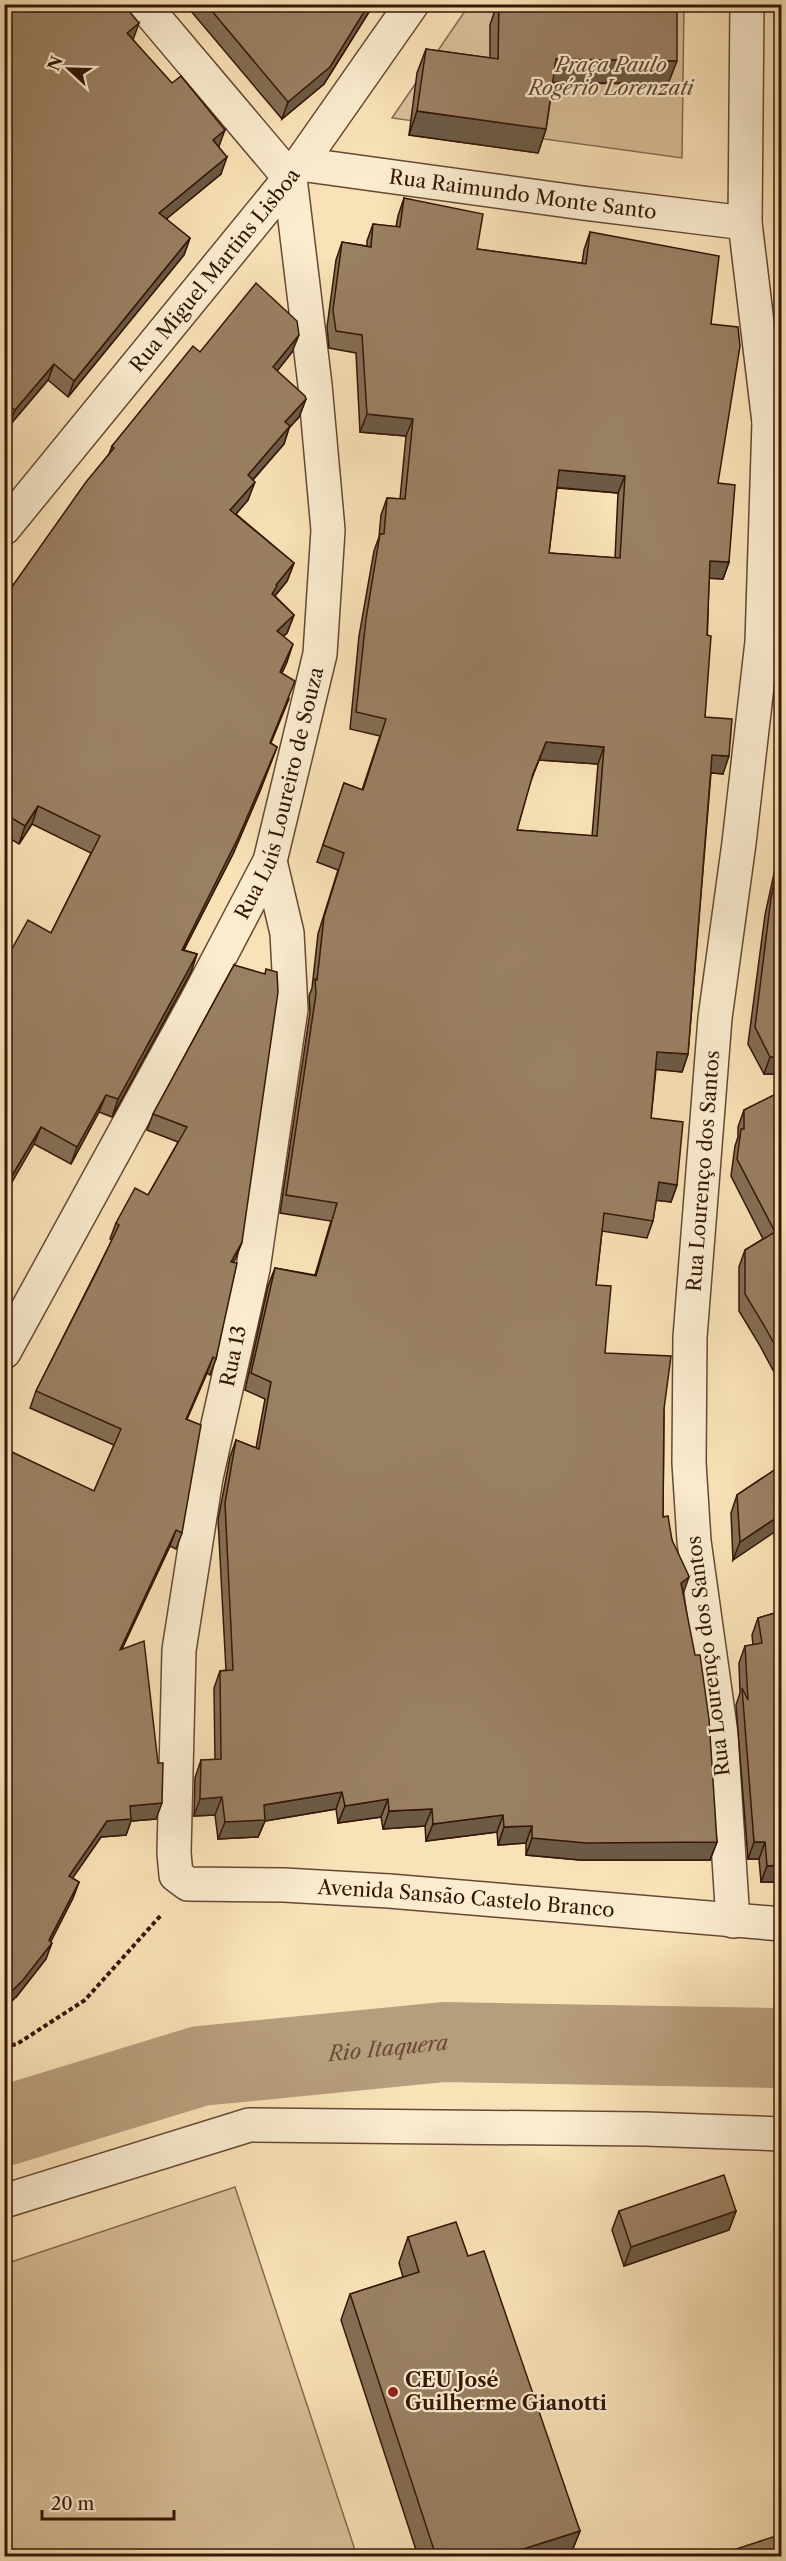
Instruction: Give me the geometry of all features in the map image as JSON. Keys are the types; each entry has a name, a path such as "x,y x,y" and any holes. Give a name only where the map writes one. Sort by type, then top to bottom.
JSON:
{"street":[{"path":"143,4 295,171"},
{"name":"Rua Miguel Martins Lisboa","path":"4,528 295,171 412,4"},
{"name":"Rua Lourenço dos Santos","path":"733,1922 721,1734 694,1541 689,1463 690,1337 715,1018 739,843 772,649 775,426 745,223 747,4"},
{"name":"Rua Raimundo Monte Santo","path":"295,171 745,223"},
{"name":"Rua Luís Loureiro de Souza","path":"4,1352 270,861 320,654 328,530 295,171"},
{"name":"Rua 13","path":"188,1884 176,1875 174,1853 179,1650 206,1478 252,1269 291,1009 287,933 270,861"},
{"name":"Avenida Sansão Castelo Branco","path":"188,1884 284,1885 389,1891 733,1922 782,1924"},
{"path":"4,2201 249,2125 646,2128 782,2134"}],"path":[{"path":"4,2048 17,2044 86,2000 188,1884"}],"green space":[{"name":"Praça Paulo Rogério Lorenzati","path":"469,5 684,5 682,158 392,118"},
{"path":"235,2187 357,2556 5,2556 5,2264"}],"building":[{"path":"4,4 123,4 139,23 127,33 172,83 181,76 225,130 213,140 227,157 159,213 190,238 74,381 54,364 15,410 11,407 4,415"},
{"path":"206,4 369,4 330,67 288,102"},
{"path":"499,4 677,4 677,61 556,59 546,129 417,111 426,49 498,59"},
{"path":"404,198 483,214 477,249 586,264 590,232 719,256 711,324 738,327 740,346 718,483 735,485 729,562 710,561 707,635 711,636 705,717 732,719 729,756 712,755 688,1054 657,1052 651,1118 683,1122 677,1185 659,1182 653,1221 604,1213 596,1285 611,1286 605,1353 671,1356 664,1409 663,1517 668,1516 672,1540 689,1577 681,1583 695,1655 700,1655 709,1719 717,1842 586,1843 532,1838 532,1826 504,1827 503,1815 433,1824 432,1809 389,1811 388,1799 345,1806 342,1792 264,1805 265,1820 225,1822 222,1797 200,1799 201,1760 221,1759 220,1671 233,1670 225,1503 236,1440 259,1449 271,1382 251,1373 275,1268 316,1276 337,1203 286,1195 316,994 315,979 317,980 324,917 344,853 323,845 344,783 363,790 386,719 356,712 366,619 380,534 384,534 387,498 405,499 413,419 367,414 362,335 336,331 333,310 342,242 371,247 373,224 400,227","holes":["559,470 625,476 620,558 549,553","546,742 604,747 597,836 517,830 533,774"]},
{"path":"256,283 297,321 299,335 273,367 306,399 285,422 290,426 248,475 255,482 230,510 294,563 276,585 272,594 294,615 277,631 293,644 280,672 295,681 270,743 277,747 239,836 182,950 197,954 118,1099 106,1095 77,1147 41,1127 4,1189 4,951 9,954 28,920 51,933 100,836 38,806 25,826 10,817 4,826 4,598 86,482 114,448 112,446 193,346 200,352"},
{"path":"782,849 782,1057 770,1057 755,1027 771,898"},
{"path":"234,965 265,974 266,969 277,972 278,992 242,1242 231,1262 237,1263 216,1359 213,1357 186,1419 201,1425 182,1533 176,1530 120,1650 144,1641 158,1763 163,1763 162,1803 130,1806 131,1819 107,1821 69,1876 79,1882 49,1940 52,1943 23,1980 4,1999 4,1464 12,1452 94,1491 121,1429 36,1391 95,1275 119,1225 116,1223 135,1188 148,1195 187,1127 153,1114"},
{"path":"782,1091 782,1358 745,1294 745,1250 775,1232 737,1159 741,1129 744,1129 744,1110"},
{"path":"4,1296 9,1298 4,1306"},
{"path":"782,1465 782,1514 740,1542 737,1495"},
{"path":"782,1611 782,1708 777,1711 782,1711 782,1865 767,1866 765,1842 754,1842 742,1688 748,1700 745,1646 762,1643 758,1618"},
{"path":"724,2175 736,2211 631,2247 619,2211"},
{"path":"456,2222 468,2256 484,2251 580,2531 501,2556 436,2556 350,2294 419,2272 408,2237"},
{"path":"782,2534 782,2556 715,2556"}],"waterway":[{"name":"Rio Itaquera","path":"4,2126 200,2066 444,2042 782,2048"}],"place":[{"name":"CEU José Guilherme Gianotti","path":"393,2392"}]}
